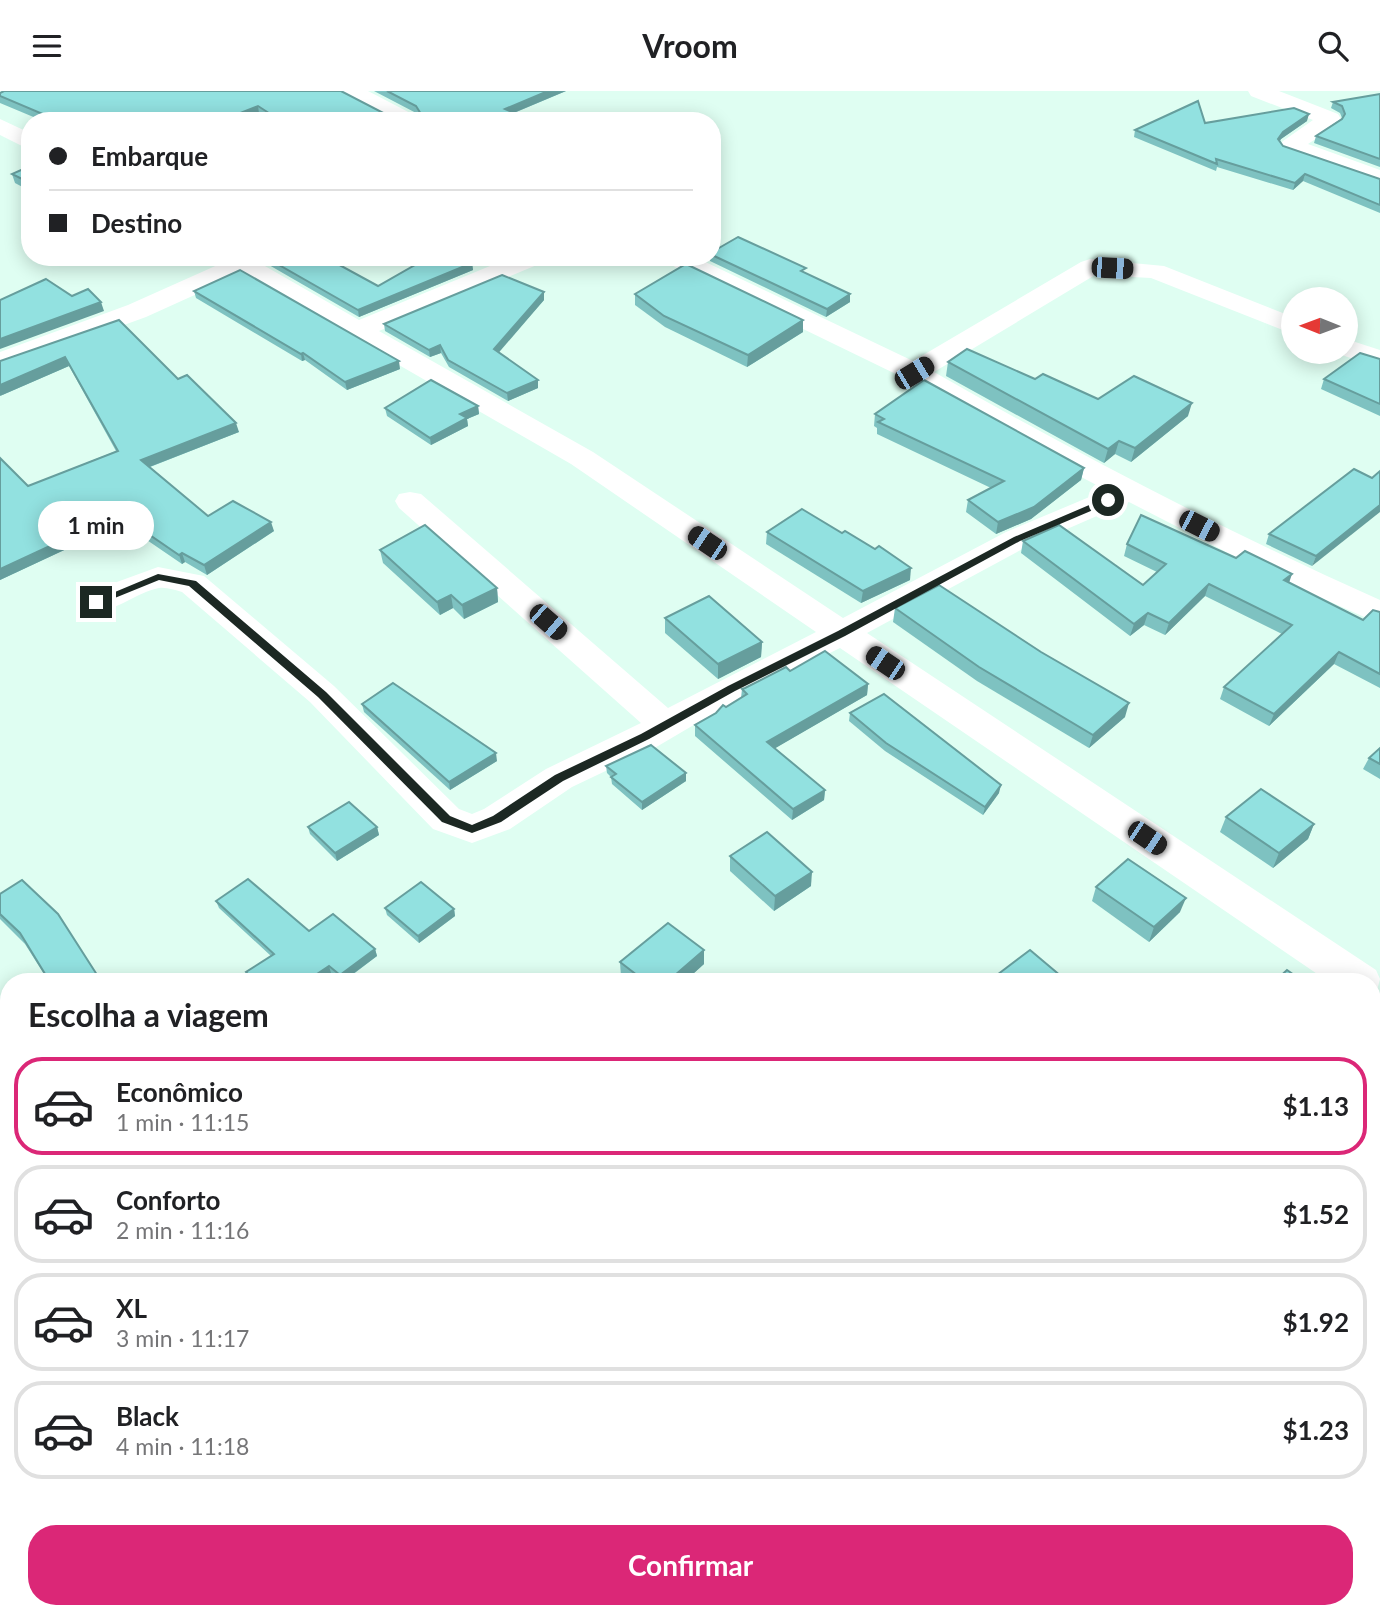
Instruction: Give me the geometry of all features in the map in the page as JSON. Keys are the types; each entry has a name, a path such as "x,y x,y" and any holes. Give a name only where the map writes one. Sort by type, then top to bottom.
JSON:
{"street":[{"path":"351,91 391,112"},
{"path":"1259,91 1330,119 1291,146 1380,178"},
{"path":"0,126 21,138"},
{"path":"0,362 137,311 226,266"},
{"path":"245,266 582,457 1348,973"},
{"path":"358,330 513,266"},
{"path":"693,266 914,373 1034,441 1290,572 1380,614"},
{"path":"914,373 1090,267 1155,271 1281,321"},
{"path":"1358,352 1380,360"},
{"path":"96,602 158,577 192,583 322,694 446,819 472,829 497,819 559,778 666,725 1017,539 1131,491"},
{"path":"410,501 666,725"}],"building":[{"path":"341,91 381,112 267,112 258,106 243,112 38,112 0,96 0,93"},
{"path":"387,91 548,91 505,109 512,112 420,112 416,106"},
{"path":"1380,94 1380,159 1316,136 1342,119 1345,114 1342,106 1333,102"},
{"path":"1198,101 1205,123 1294,108 1309,114 1283,132 1278,139 1283,146 1380,179 1380,205 1305,174 1295,183 1216,159 1217,164 1135,130"},
{"path":"21,170 21,178 12,174"},
{"path":"738,237 806,268 801,271 850,294 827,309 721,259 721,247"},
{"path":"281,266 341,266 378,286 413,266 465,266 358,310"},
{"path":"683,266 690,266 803,320 748,355 664,316 635,294"},
{"path":"240,270 399,361 345,382 303,353 194,291"},
{"path":"502,275 544,292 494,349 538,380 507,393 448,360 440,345 429,350 384,324"},
{"path":"46,279 72,296 88,289 101,302 0,339 0,300"},
{"path":"119,320 178,379 187,375 236,423 141,460 208,516 233,501 271,522 204,565 182,553 179,555 119,514 0,569 0,458 28,486 118,451 65,357 0,385 0,361"},
{"path":"967,349 1035,379 1043,374 1098,399 1134,376 1192,403 1135,448 1119,441 1108,449 948,362"},
{"path":"1358,354 1380,359 1380,404 1324,379 1345,364 1358,364"},
{"path":"431,380 478,406 460,414 467,418 430,438 385,408"},
{"path":"924,380 1084,468 1034,507 998,522 968,500 1004,481 878,422 884,419 875,414"},
{"path":"1354,469 1372,478 1380,471 1380,505 1316,556 1269,534"},
{"path":"802,509 875,549 879,546 911,568 863,591 767,532"},
{"path":"1141,515 1236,558 1245,551 1292,574 1284,580 1363,620 1373,610 1380,612 1380,674 1339,652 1274,714 1224,687 1292,625 1209,584 1169,623 1148,613 1134,624 1023,541 1059,525 1143,585 1166,564 1127,544"},
{"path":"425,525 497,588 462,605 451,595 437,602 380,550"},
{"path":"939,585 1041,652 1129,703 1093,735 979,667 895,608"},
{"path":"709,596 762,642 718,664 665,618"},
{"path":"825,651 868,684 767,742 825,790 793,809 695,725 716,713 723,705 726,707 747,694 742,689 786,667 790,671"},
{"path":"393,683 496,753 449,782 362,704"},
{"path":"884,694 1001,785 985,807 886,743 850,713"},
{"path":"651,745 686,773 642,802 611,777 616,774 606,766"},
{"path":"1380,748 1380,764 1369,758"},
{"path":"1261,789 1314,824 1279,853 1226,817"},
{"path":"349,802 377,827 335,853 308,827"},
{"path":"767,832 812,872 775,896 730,856"},
{"path":"1128,859 1186,898 1154,927 1096,887"},
{"path":"248,879 309,931 333,914 375,949 343,973 338,973 329,966 318,973 247,973 274,954 216,901"},
{"path":"22,880 58,914 96,973 44,973 20,933 0,914 0,894"},
{"path":"421,882 454,909 418,936 385,908"},
{"path":"668,923 704,950 677,973 634,973 620,962"},
{"path":"1030,950 1057,973 1000,973"}],"route":[{"path":"96,602 158,577 192,583 322,694 446,819 472,829 497,819 559,778 645,737 732,688 1017,539 1108,500"}]}
